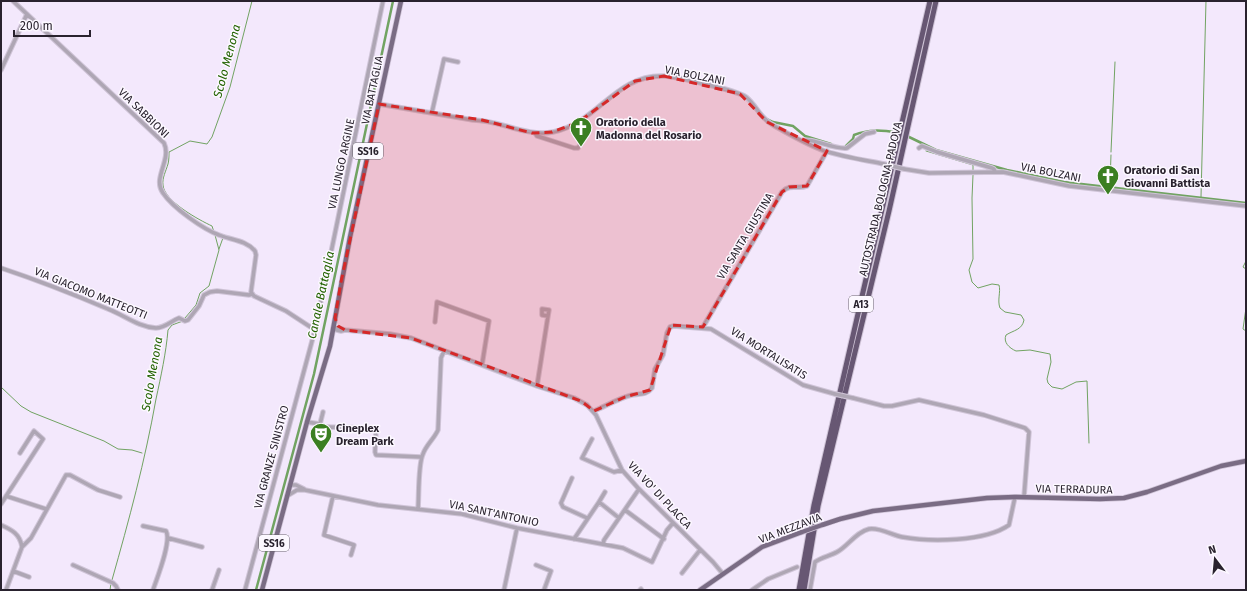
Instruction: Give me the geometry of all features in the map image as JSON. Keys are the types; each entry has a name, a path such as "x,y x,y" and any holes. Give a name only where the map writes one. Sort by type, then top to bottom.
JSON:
{"highway":[{"name":"AUTOSTRADA BOLOGNA-PADOVA","path":"799,590 814,505 929,1"},
{"name":"AUTOSTRADA BOLOGNA-PADOVA","path":"804,590 818,506 889,211 936,1"}],"main road":[{"name":"VIA BATTAGLIA","path":"335,318 350,238 400,1"},
{"name":"SS16","path":"262,590 307,422 325,364 335,318"},
{"name":"VIA TERRADURA","path":"896,508 987,498 1124,498 1147,492 1221,466 1246,461"},
{"name":"VIA MEZZAVIA","path":"700,590 762,547 822,525 859,514 896,508"}],"street":[{"name":"VIA SABBIONI","path":"13,1 160,139 167,152 160,184 162,193 169,201 214,233 239,241 255,251 256,255 252,294"},
{"name":"VIA LUNGO ARGINE","path":"315,330 383,1"},
{"path":"1,70 27,14"},
{"path":"432,112 444,59 458,62"},
{"name":"VIA BOLZANI","path":"379,104 473,120 482,120 521,131 535,133 552,132 569,127 586,118 622,88 635,81 644,78 664,76 740,94 750,100 767,122 827,152 928,173 1008,173 1070,186 1246,206"},
{"name":"VIA BOLZANI","path":"803,141 807,139 834,148 847,148 865,134 874,132"},
{"name":"VIA BOLZANI","path":"535,133 537,136 574,148 578,148 582,142"},
{"name":"VIA BOLZANI","path":"919,148 922,146 937,152 992,168 995,172"},
{"name":"VIA SANTA GIUSTINA","path":"703,327 782,192 789,187 807,186 827,152"},
{"name":"VIA GIACOMO MATTEOTTI","path":"1,268 35,279 107,308 141,325 159,328 176,319 188,320 199,306 204,295 210,292 217,291 249,295 252,294"},
{"path":"252,294 286,311 315,330"},
{"path":"435,322 437,302 489,321 482,365"},
{"path":"537,386 548,316"},
{"path":"335,318 338,326 343,330"},
{"name":"VIA MORTALISATIS","path":"595,413 625,397 645,393 652,388 655,369 663,355 666,336 670,327 703,327 717,331 803,385 884,406 892,406 919,400 984,415 1025,428 1029,432 1024,497"},
{"path":"333,329 400,335 581,401 590,407 595,413"},
{"name":"VIA GRANZE SINISTRO","path":"245,590 315,330"},
{"path":"331,337 335,333 343,330"},
{"path":"418,508 422,457 425,448 436,435 438,430 441,358 444,351"},
{"path":"307,422 320,424 323,412"},
{"name":"VIA VO' DI PLACCA","path":"595,413 622,470 723,574"},
{"path":"323,431 325,426 376,428 376,455 422,457"},
{"path":"1,504 43,439 34,431 20,453"},
{"path":"592,439 582,458 612,471 617,472 622,470"},
{"path":"294,469 296,485"},
{"path":"6,590 22,547 31,538 64,477 68,475 98,490 120,497"},
{"path":"572,478 561,502 563,507 587,518"},
{"path":"290,485 292,488 297,490"},
{"name":"VIA SANT'ANTONIO","path":"290,485 296,485 305,490"},
{"path":"603,544 604,540 639,489"},
{"path":"287,496 297,490"},
{"name":"VIA SANT'ANTONIO","path":"297,490 305,490 378,505 418,508 462,514 517,528 623,548 652,562 664,539"},
{"path":"574,539 605,492"},
{"path":"6,496 46,509"},
{"path":"333,496 324,536 354,545 352,555"},
{"path":"810,590 815,562 837,552 864,531 875,529 917,539 960,539 974,537 1009,525 1015,497"},
{"path":"598,502 619,518"},
{"path":"625,510 664,539 672,523"},
{"path":"1,525 16,533 22,547"},
{"path":"144,526 166,531 168,538 162,562 152,590"},
{"path":"504,590 517,528"},
{"path":"168,538 202,547"},
{"path":"682,574 700,550"},
{"path":"73,565 111,582 118,590"},
{"path":"536,565 551,571 544,590"},
{"path":"752,590 768,579 797,567"},
{"path":"212,590 219,570"},
{"path":"13,571 29,577"}],"highlighted area":[{"path":"664,76 740,94 767,122 827,151 807,186 789,187 782,192 703,327 671,325 650,390 625,397 594,411 581,401 411,338 345,330 338,326 335,318 341,282 379,104 482,120 532,133 552,132 577,123 635,81"}],"waterway":[{"name":"Scolo Menona","path":"214,232 212,226 183,209 169,197 165,191 163,180 169,152 190,141 207,144 212,137 230,87 252,1"},
{"name":"Canale Battaglia","path":"256,590 314,374 393,1"},
{"path":"1201,197 1206,1"},
{"path":"1111,152 1115,62"},
{"path":"767,119 773,122 793,126 805,136 831,144"},
{"path":"846,146 853,139 854,135 860,133 876,131 898,133"},
{"path":"907,136 936,150 1007,170 1064,182 1246,203"},
{"path":"926,151 973,165 973,170"},
{"path":"1110,183 1111,155"},
{"path":"973,175 973,259 969,270 972,282 978,288 992,284 999,285 1000,308 1005,312 1021,315 1024,320 1020,328 1006,335 1006,342 1016,351 1030,350 1050,354 1051,362 1047,379 1048,383 1052,387 1062,389 1076,382 1087,381 1089,443"},
{"name":"Scolo Menona","path":"185,318 196,305 200,293 209,286 219,250 215,235"},
{"path":"219,249 224,235"},
{"path":"1246,261 1243,267 1246,269"},
{"path":"1246,308 1243,329 1246,331"},
{"name":"Scolo Menona","path":"112,580 142,468 163,364 168,330 172,325 183,321"},
{"path":"1,387 21,406 31,412 104,441 118,449 132,450 142,453"},
{"name":"Scolo Menona","path":"110,590 111,583"}],"place":[{"name":"Oratorio della Madonna del Rosario","path":"581,148"},
{"name":"Oratorio di San Giovanni Battista","path":"1108,196"},
{"name":"Cineplex Dream Park","path":"321,454"}]}
